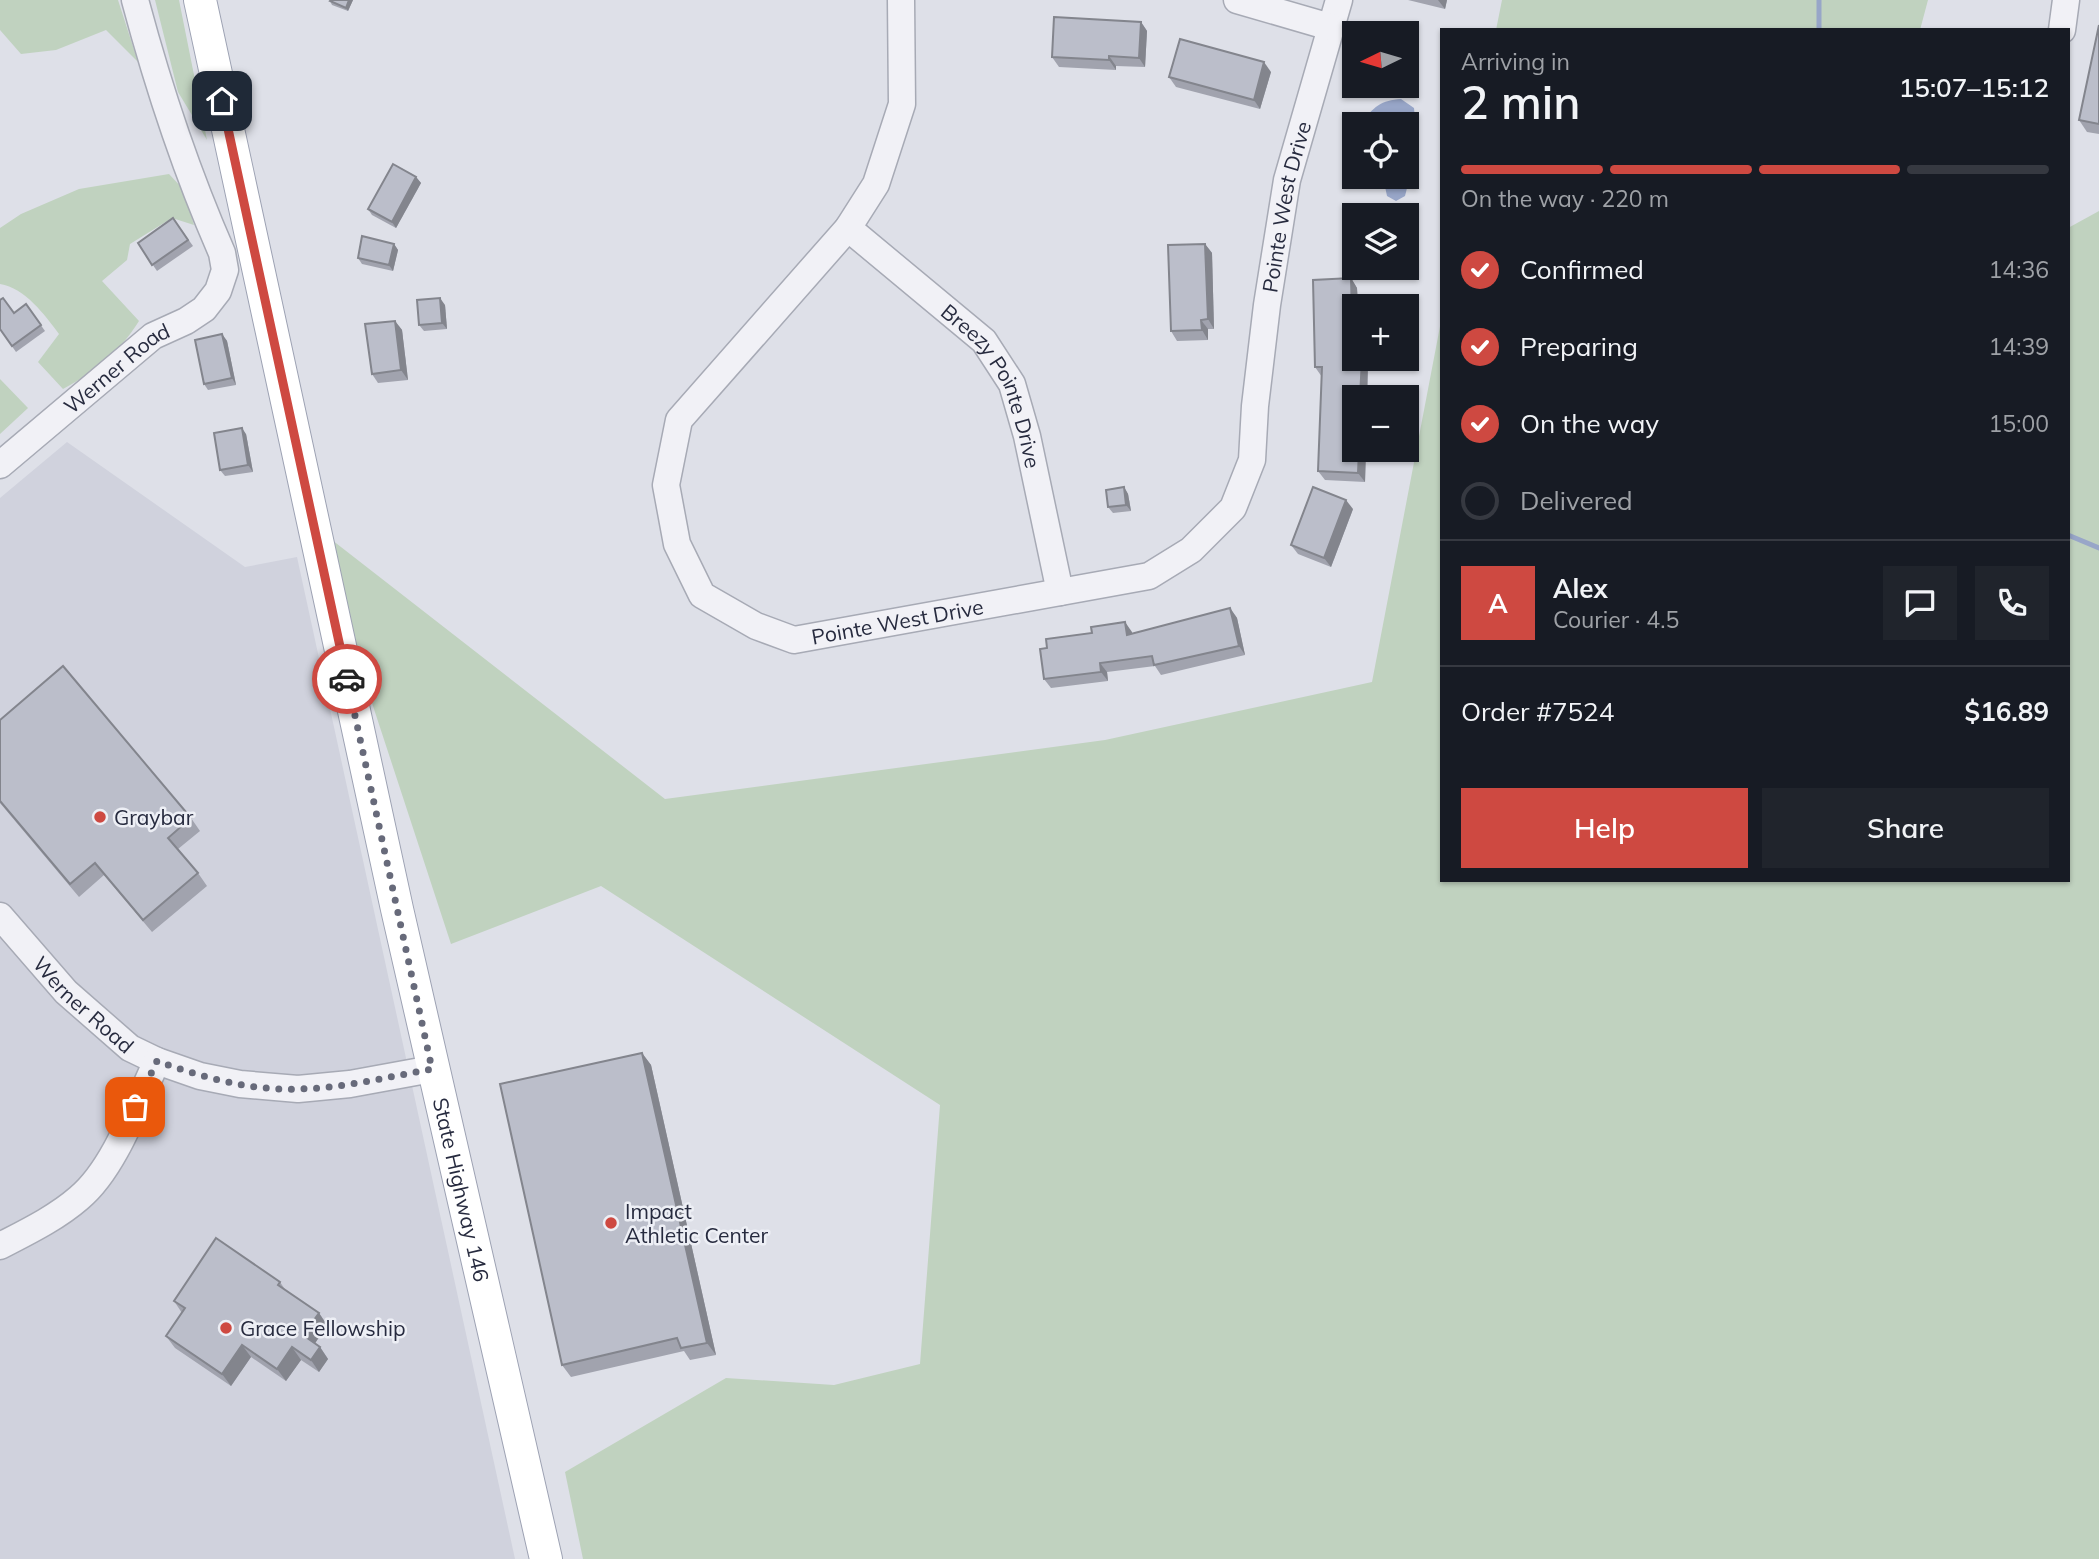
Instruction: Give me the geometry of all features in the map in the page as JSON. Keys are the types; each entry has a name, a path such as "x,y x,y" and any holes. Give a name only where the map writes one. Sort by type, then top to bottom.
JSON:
{"main road":[{"name":"State Highway 146","path":"200,0 432,1069 546,1559"}],"street":[{"name":"Werner Road","path":"0,465 153,337 204,309 218,292 225,270 222,253 173,128 135,0"},
{"name":"Pointe West Drive","path":"901,0 902,104 876,184 848,228 679,420 666,485 677,544 702,595 756,626 794,640 1149,576 1191,550 1233,508 1252,460 1255,406 1267,304 1287,180 1339,0"},
{"path":"1237,0 1330,27"},
{"path":"2062,28 2066,0"},
{"name":"Breezy Pointe Drive","path":"848,228 984,341 1012,384 1027,436 1060,592"},
{"name":"Werner Road","path":"0,916 66,992 130,1048 157,1061 200,1076 240,1084 298,1089 350,1084 432,1069"},
{"path":"0,1246 49,1220 81,1197 113,1152 157,1061"}],"shaded area":[{"path":"67,442 245,567 297,557 515,1559 0,1559 0,498"}],"green space":[{"path":"0,0 118,0 138,62 106,30 56,50 21,54 0,30"},
{"path":"155,0 179,0 207,140 178,92"},
{"path":"1502,0 1928,0 1921,28 1496,28"},
{"path":"169,174 183,189 194,225 172,218 130,244 127,260 102,281 139,321 106,361 63,389 38,362 59,334 26,297 0,284 0,228 21,214 79,189"},
{"path":"2099,211 2099,1559 583,1559 565,1472 726,1378 834,1385 920,1364 940,1105 601,886 451,944 314,526 665,799 1105,740 1372,682 1414,462 1419,462 1419,436 1440,326 1440,882 2070,882 2070,227"},
{"path":"0,379 28,408 0,434"}],"water":[{"path":"1401,99 1414,108 1414,112 1371,112 1388,101"},
{"path":"1386,189 1406,189 1405,196 1396,201 1387,196"}],"building":[{"path":"331,0 349,0 346,8"},
{"path":"1054,17 1141,22 1139,58 1109,56 1109,60 1052,57"},
{"path":"2099,25 2099,124 2079,120"},
{"path":"1180,39 1264,62 1254,100 1169,77"},
{"path":"393,164 416,177 392,222 368,209"},
{"path":"173,218 188,240 152,265 138,243"},
{"path":"362,236 394,244 389,265 358,258"},
{"path":"1205,244 1208,319 1201,320 1202,330 1171,331 1168,245"},
{"path":"1313,280 1351,280 1351,294 1342,294 1342,371 1361,371 1361,385 1342,385 1342,462 1358,462 1358,473 1318,471 1322,367 1315,367"},
{"path":"3,298 14,313 26,304 41,325 12,346 0,329 0,300"},
{"path":"440,298 442,323 419,325 417,300"},
{"path":"395,321 401,370 372,374 365,324"},
{"path":"222,334 232,378 204,384 195,340"},
{"path":"242,428 248,465 220,470 214,433"},
{"path":"1124,487 1126,505 1108,507 1106,490"},
{"path":"1313,487 1346,500 1324,558 1291,545"},
{"path":"1230,608 1239,646 1154,665 1152,656 1100,663 1101,672 1044,679 1040,649 1047,648 1046,639 1092,633 1091,627 1125,622 1127,635"},
{"name":"Graybar","path":"63,666 191,818 168,838 198,873 143,920 95,863 70,884 0,801 0,720"},
{"name":"Impact Athletic Center","path":"642,1053 707,1343 681,1348 677,1338 562,1365 500,1084"},
{"path":"216,1238 280,1282 278,1285 319,1313 303,1335 320,1347 311,1360 292,1347 277,1369 242,1345 222,1374 166,1336 185,1308 174,1301"}],"waterway":[{"path":"1819,0 1819,28"},
{"path":"2070,536 2099,548"}],"way so far":[{"path":"135,1107 157,1061 200,1076 240,1084 298,1089 350,1084 432,1069 347,679"}],"place":[{"name":"Graybar","path":"100,817"},
{"name":"Impact Athletic Center","path":"611,1223"},
{"name":"Grace Fellowship","path":"226,1328"}],"route":[{"path":"222,101 347,679"}]}
